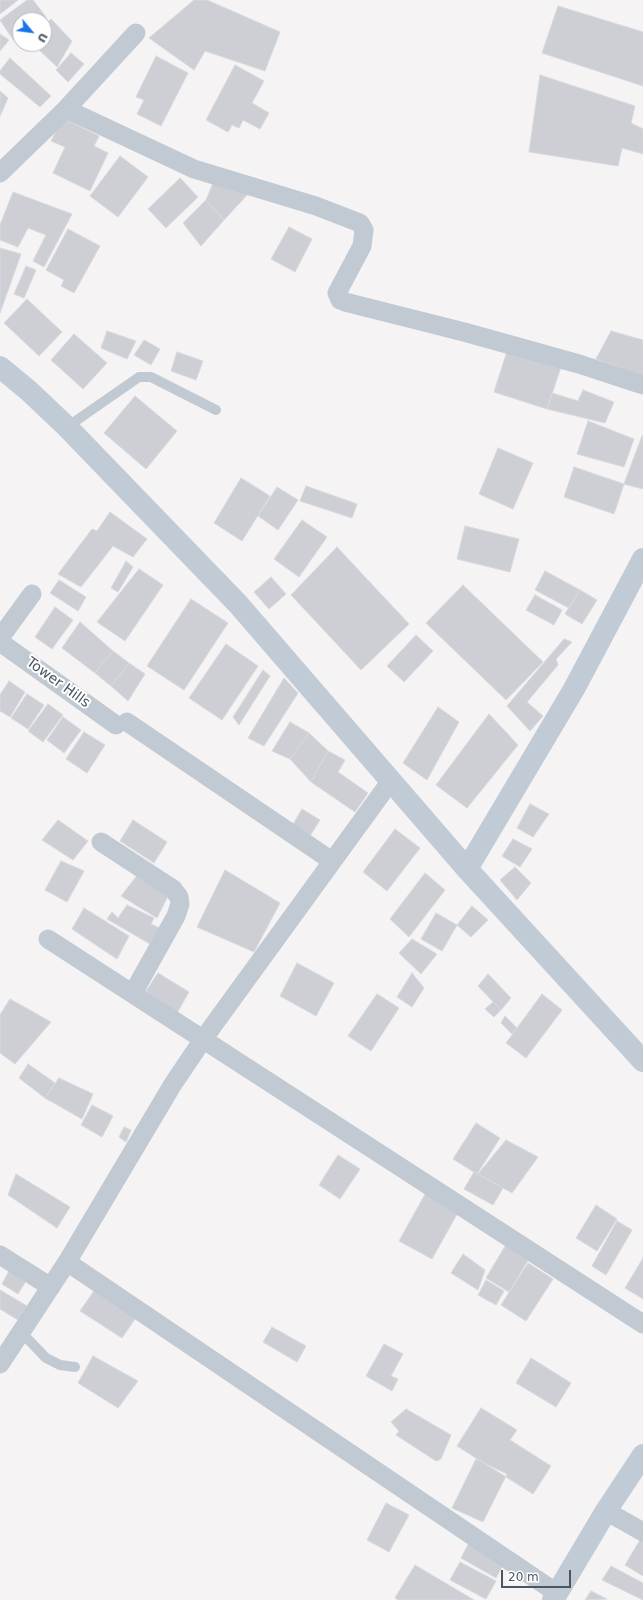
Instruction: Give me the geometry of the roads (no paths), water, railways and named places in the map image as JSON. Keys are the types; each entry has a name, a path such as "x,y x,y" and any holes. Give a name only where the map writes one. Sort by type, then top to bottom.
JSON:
{"main road":[{"path":"0,367 29,391 67,427 238,604 390,782 467,869 643,1061"},
{"path":"467,869 574,689 643,559"},
{"path":"555,1597 606,1511 643,1454"}],"street":[{"path":"0,173 66,109 136,33"},
{"path":"66,109 194,169 316,206 360,224 364,230 362,246 337,293 340,300 579,364 643,385"},
{"path":"0,638 32,594"},
{"name":"Tower Hills","path":"0,642 332,861"},
{"path":"0,1364 68,1262 173,1084 204,1038 390,782"},
{"path":"101,842 173,889 179,897 180,904 176,916 132,993"},
{"path":"48,939 204,1038 643,1324"},
{"path":"0,1255 51,1287"},
{"path":"68,1262 555,1597"},
{"path":"606,1511 643,1532"}],"lane":[{"path":"67,427 139,377 150,377 216,410"},
{"path":"21,1332 46,1358 60,1365 75,1367"}]}
